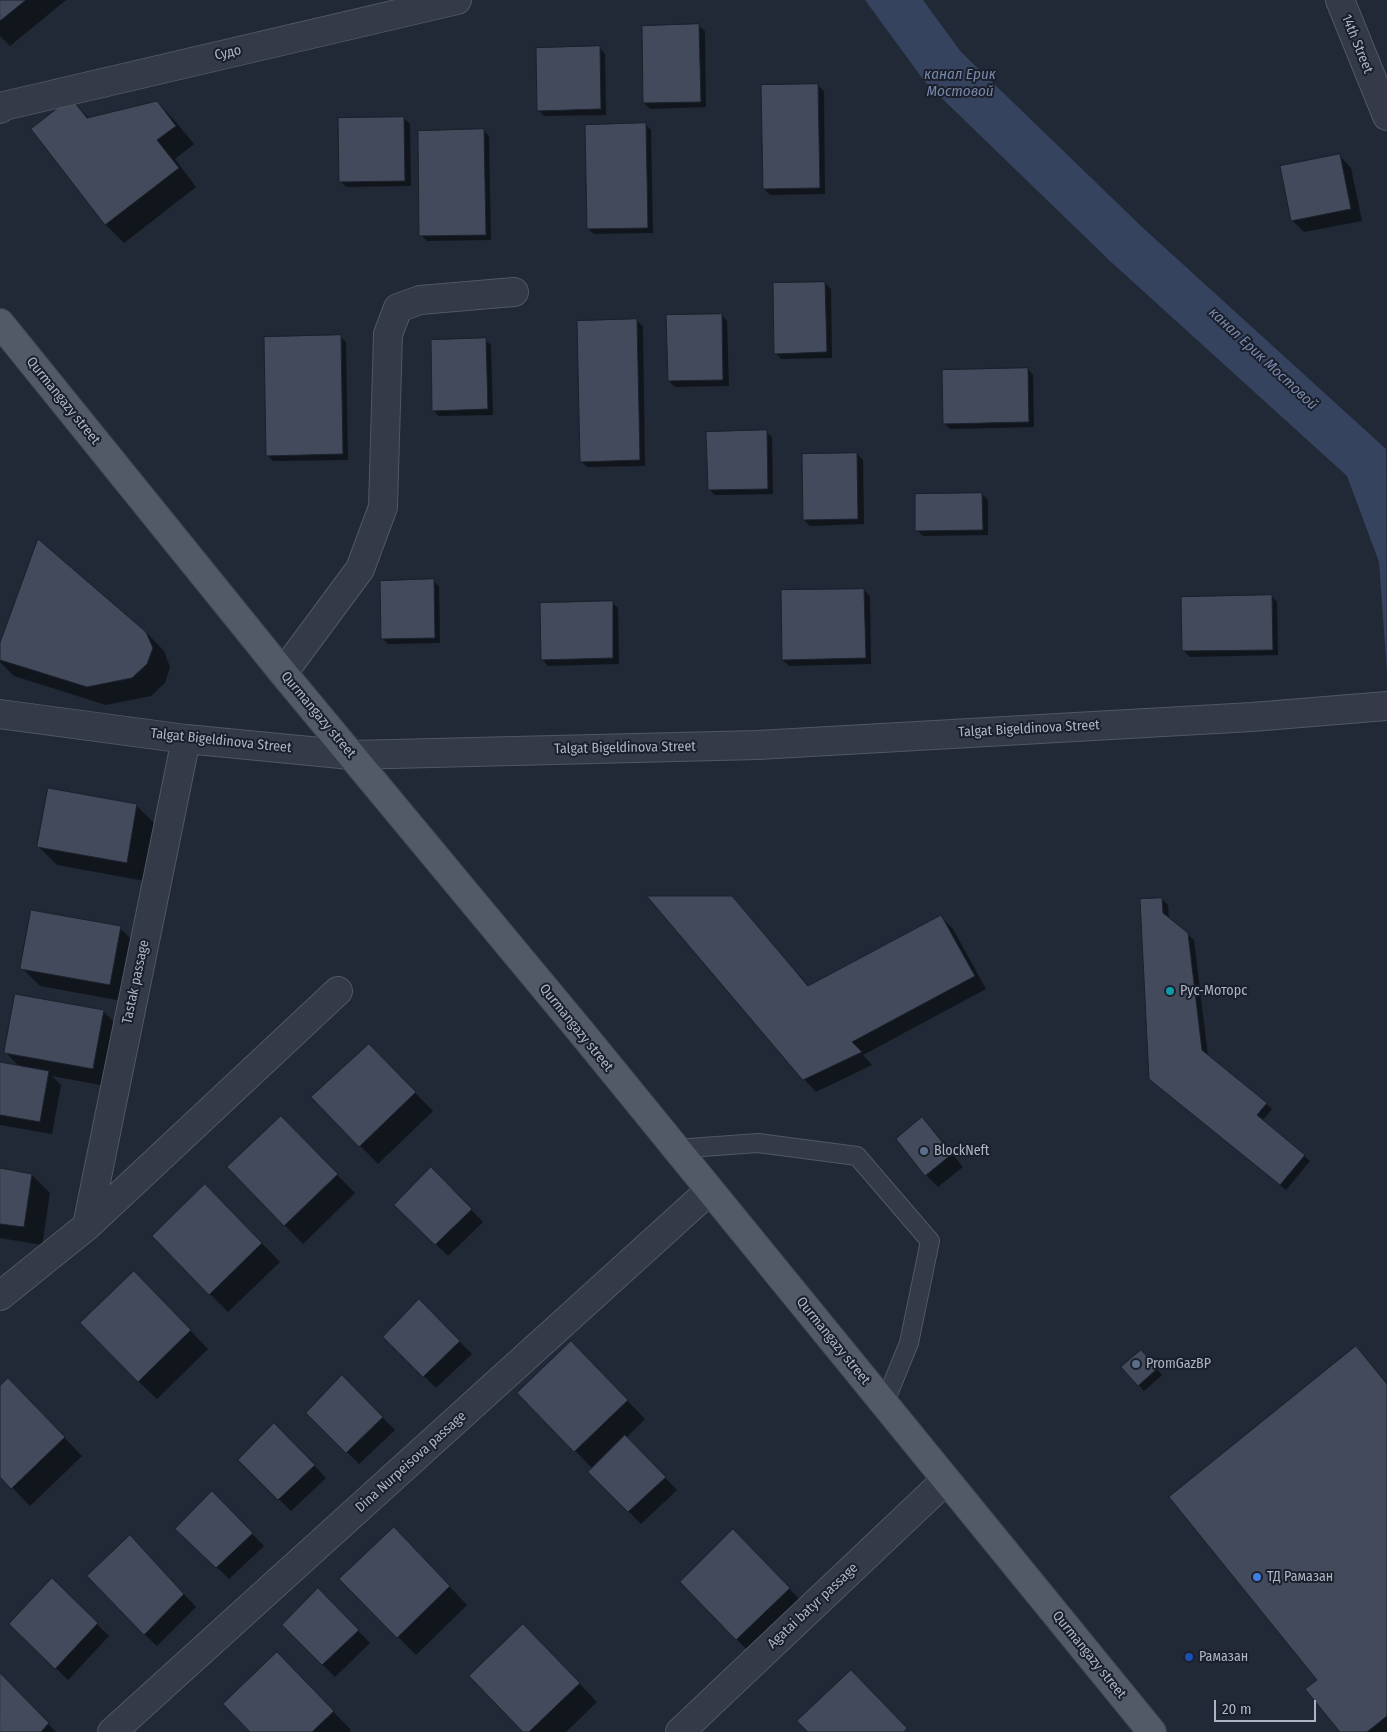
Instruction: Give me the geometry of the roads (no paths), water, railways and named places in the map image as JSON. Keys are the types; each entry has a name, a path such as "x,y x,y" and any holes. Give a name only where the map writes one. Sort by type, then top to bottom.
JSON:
{"main road":[{"name":"Qurmangazy street","path":"0,324 1152,1732"}],"street":[{"name":"Судо","path":"0,109 4,106 457,0"},
{"name":"14th Street","path":"1340,0 1387,116"},
{"path":"284,673 360,570 383,507 388,334 398,308 420,300 514,292"},
{"name":"Talgat Bigeldinova Street","path":"0,714 186,739 351,755 758,745 1252,717 1387,706"},
{"name":"Tastak passage","path":"86,1226 186,739"},
{"path":"0,1296 86,1226 338,991"},
{"name":"Dina Nurpeisova passage","path":"112,1732 710,1191"},
{"name":"Agatai batyr passage","path":"680,1732 946,1480"}],"lane":[{"path":"674,1149 758,1143 857,1156 930,1241 909,1343 884,1404"}],"water":[{"name":"канал Ерик Мостовой","path":"865,0 923,0 961,52 1142,227 1386,449 1387,673 1379,562 1347,476 1110,261 925,82"}],"place":[{"name":"Рус-Моторс","path":"1170,991"},
{"name":"BlockNeft","path":"924,1151"},
{"name":"PromGazBP","path":"1136,1364"},
{"name":"ТД Рамазан","path":"1257,1577"},
{"name":"Рамазан","path":"1189,1657"}]}
